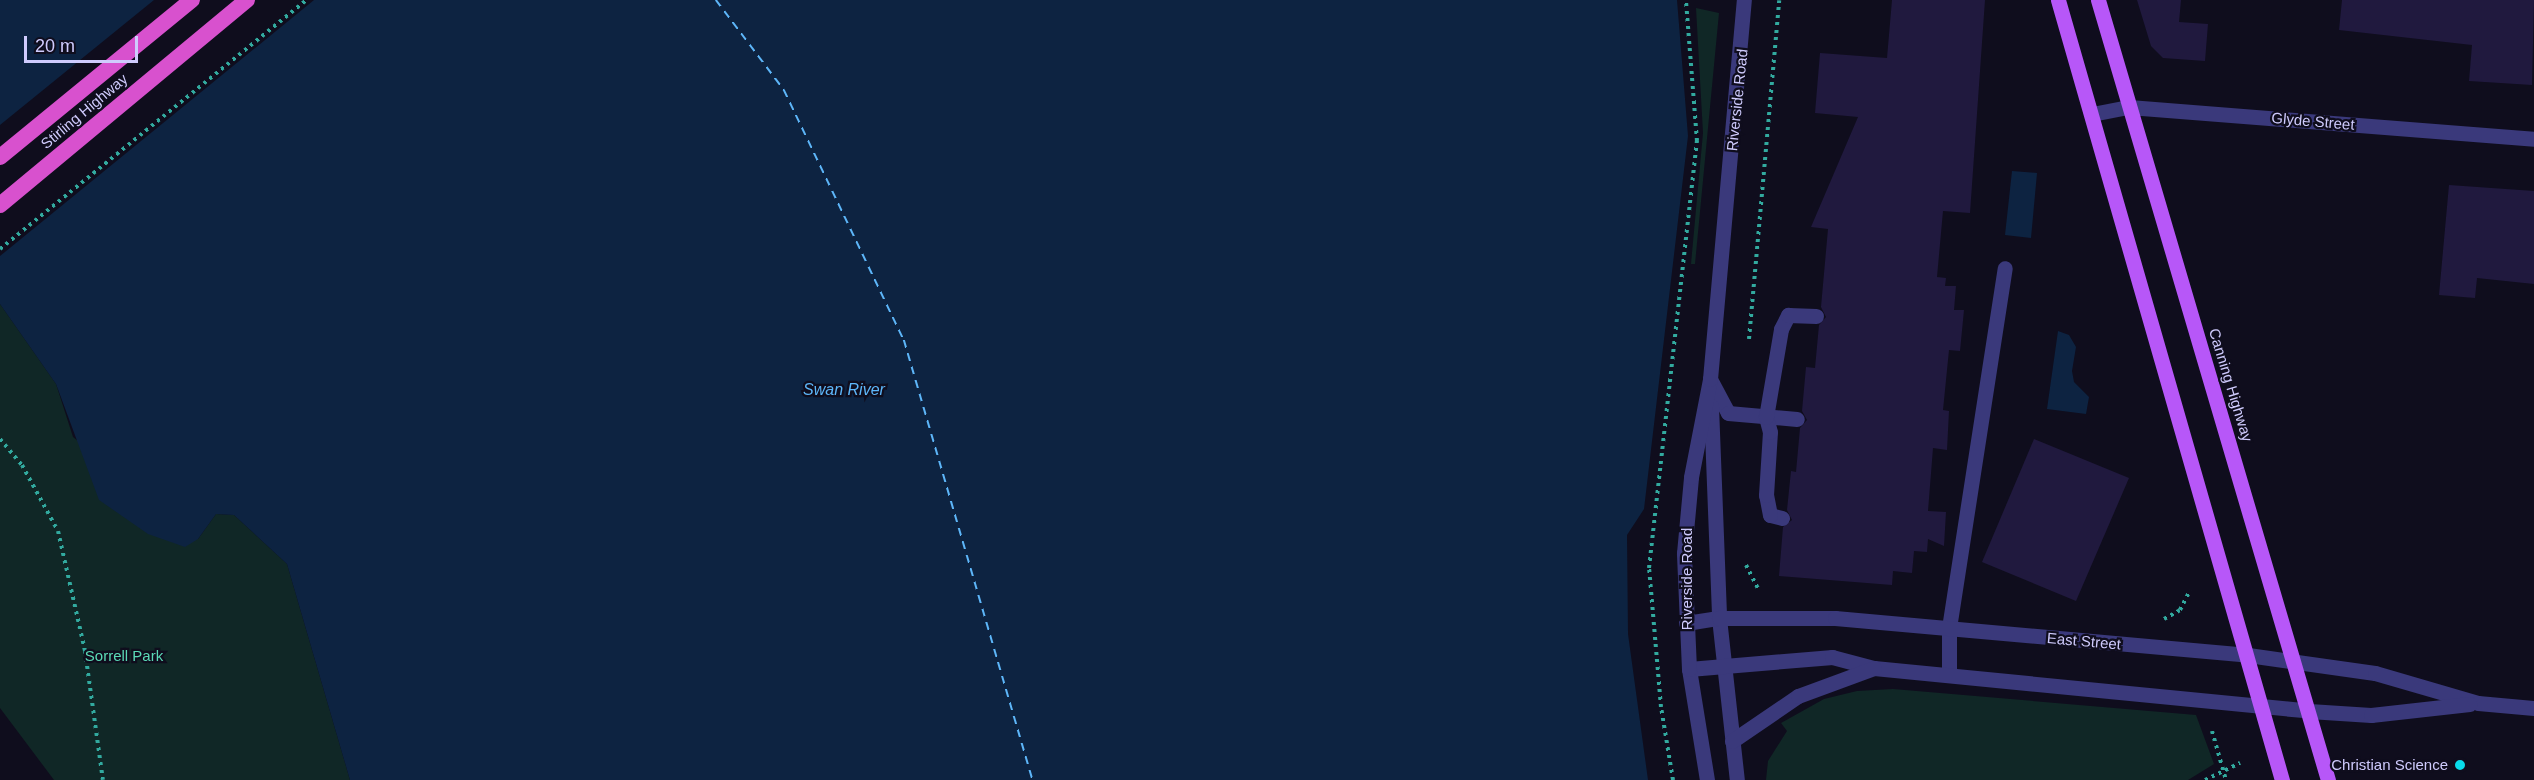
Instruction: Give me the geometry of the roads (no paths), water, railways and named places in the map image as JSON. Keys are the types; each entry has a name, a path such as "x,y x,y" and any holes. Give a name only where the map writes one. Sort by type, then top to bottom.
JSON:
{"highway":[{"name":"Stirling Highway","path":"0,157 192,0"},
{"name":"Stirling Highway","path":"0,205 247,0"}],"main road":[{"path":"2058,0 2248,655 2282,780"},
{"name":"Canning Highway","path":"2098,0 2295,661 2328,780"}],"street":[{"name":"Riverside Road","path":"1707,780 1689,669 1684,554 1691,477 1710,379 1744,0"},
{"name":"Glyde Street","path":"2092,114 2129,107 2534,139"},
{"path":"1949,674 1949,628 2005,268"},
{"path":"1782,518 1770,515 1766,507 1766,417 1783,323 1793,314 1816,316"},
{"name":"Riverside Road","path":"1710,379 1719,618 1737,780"},
{"path":"1710,379 1728,413 1797,419"},
{"name":"East Street","path":"1686,623 1719,618 1835,618 2248,655 2375,674 2478,703 2534,708"},
{"name":"East Street","path":"1689,669 1723,664 1832,657 1874,668 2309,711 2371,715 2478,703"},
{"path":"1732,741 1798,696 1874,668"}],"water":[{"name":"Swan River","path":"0,0 1677,0 1688,136 1644,509 1627,535 1628,634 1648,780 350,780 287,564 234,515 216,514 198,539 185,547 148,534 99,500 56,384 0,304"},
{"path":"2012,171 2037,173 2031,238 2005,235"},
{"path":"2058,331 2069,335 2076,347 2072,371 2074,382 2089,397 2086,414 2047,409"}],"place":[{"name":"Christian Science","path":"2460,765"}],"park label":[{"name":"Sorrell Park","path":"124,656"}]}
